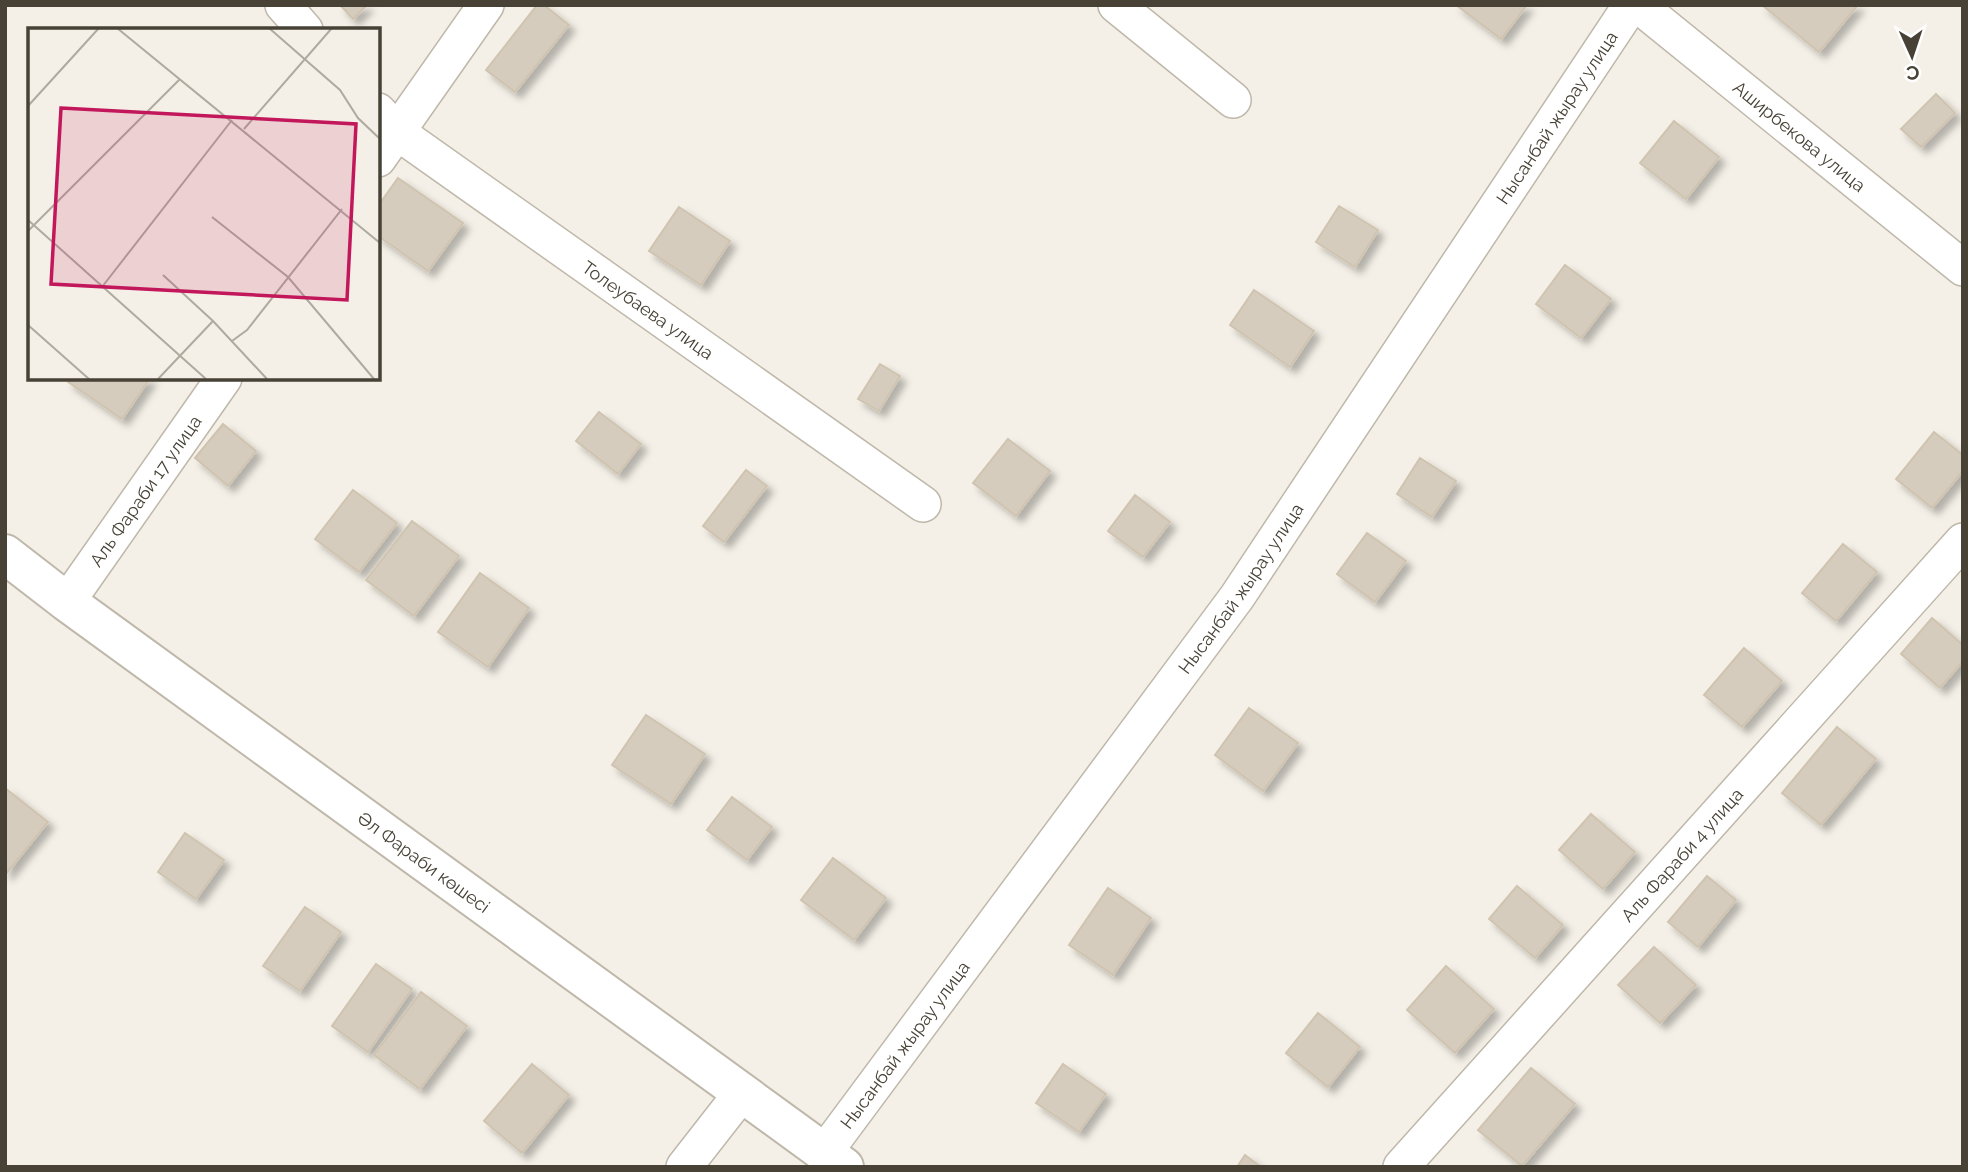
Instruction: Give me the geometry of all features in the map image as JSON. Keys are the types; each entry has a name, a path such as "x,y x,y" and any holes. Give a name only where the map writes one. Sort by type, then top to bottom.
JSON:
{"street":[{"path":"283,5 303,28"},
{"path":"384,134 486,5"},
{"path":"1116,5 1233,100"},
{"name":"Нысанбай жырау улица","path":"834,1160 1237,597 1631,5"},
{"name":"Аширбекова улица","path":"1638,5 1963,268"},
{"name":"Толеубаева улица","path":"384,134 923,504"},
{"name":"Аль Фараби 17 улица","path":"67,602 223,380"},
{"name":"Аль Фараби 4 улица","path":"1401,1167 1963,541"},
{"name":"Әл Фараби көшесі","path":"5,554 67,602 834,1160"},
{"path":"684,1167 741,1094"}],"building":[{"path":"340,5 367,5 353,19"},
{"path":"537,5 544,5 569,25 515,92 486,70"},
{"path":"1456,5 1527,5 1501,39"},
{"path":"1762,5 1858,5 1819,52"},
{"path":"1936,94 1955,113 1921,147 1901,129"},
{"path":"1674,121 1719,157 1686,199 1640,163"},
{"path":"398,178 463,223 428,271 380,237 380,203"},
{"path":"1339,206 1378,230 1355,267 1316,242"},
{"path":"679,207 730,241 701,285 649,251"},
{"path":"1565,265 1611,299 1581,338 1536,304"},
{"path":"1254,290 1314,331 1290,367 1230,325"},
{"path":"880,364 900,376 879,411 858,399"},
{"path":"69,380 149,380 122,419 68,382"},
{"path":"599,412 641,444 618,474 576,441"},
{"path":"223,424 256,451 228,486 195,458"},
{"path":"1934,432 1963,455 1963,471 1932,508 1896,479"},
{"path":"1008,439 1050,471 1016,516 973,483"},
{"path":"1420,458 1456,481 1432,517 1397,494"},
{"path":"746,470 767,486 724,542 703,526"},
{"path":"353,490 397,523 359,572 315,539"},
{"path":"1135,495 1170,522 1143,557 1108,531"},
{"path":"412,521 459,556 414,616 366,580"},
{"path":"1367,533 1406,561 1375,602 1337,574"},
{"path":"1843,544 1877,572 1836,621 1802,593"},
{"path":"480,573 529,608 488,667 438,632"},
{"path":"1932,618 1963,645 1963,661 1940,688 1901,654"},
{"path":"1744,648 1782,681 1742,727 1704,695"},
{"path":"1249,708 1298,743 1263,791 1215,755"},
{"path":"646,715 705,754 671,804 612,765"},
{"path":"1837,727 1876,759 1821,825 1782,793"},
{"path":"5,788 48,822 6,874 5,873"},
{"path":"732,797 772,827 747,860 707,830"},
{"path":"1591,814 1635,852 1603,889 1559,850"},
{"path":"185,833 224,860 196,899 158,872"},
{"path":"833,858 886,898 854,940 801,900"},
{"path":"1707,876 1736,900 1698,947 1668,922"},
{"path":"1517,886 1563,925 1535,958 1489,919"},
{"path":"1108,888 1151,918 1113,975 1069,945"},
{"path":"305,907 341,932 300,991 263,966"},
{"path":"1654,947 1696,985 1660,1023 1618,985"},
{"path":"376,964 412,989 368,1052 332,1026"},
{"path":"1446,966 1494,1009 1455,1053 1407,1010"},
{"path":"421,992 467,1026 420,1089 374,1055"},
{"path":"1318,1013 1360,1047 1328,1087 1286,1053"},
{"path":"532,1064 569,1095 522,1153 484,1121"},
{"path":"1063,1064 1106,1094 1079,1132 1036,1103"},
{"path":"1531,1068 1575,1104 1522,1166 1478,1130"},
{"path":"1245,1155 1261,1167 1237,1167"}]}
